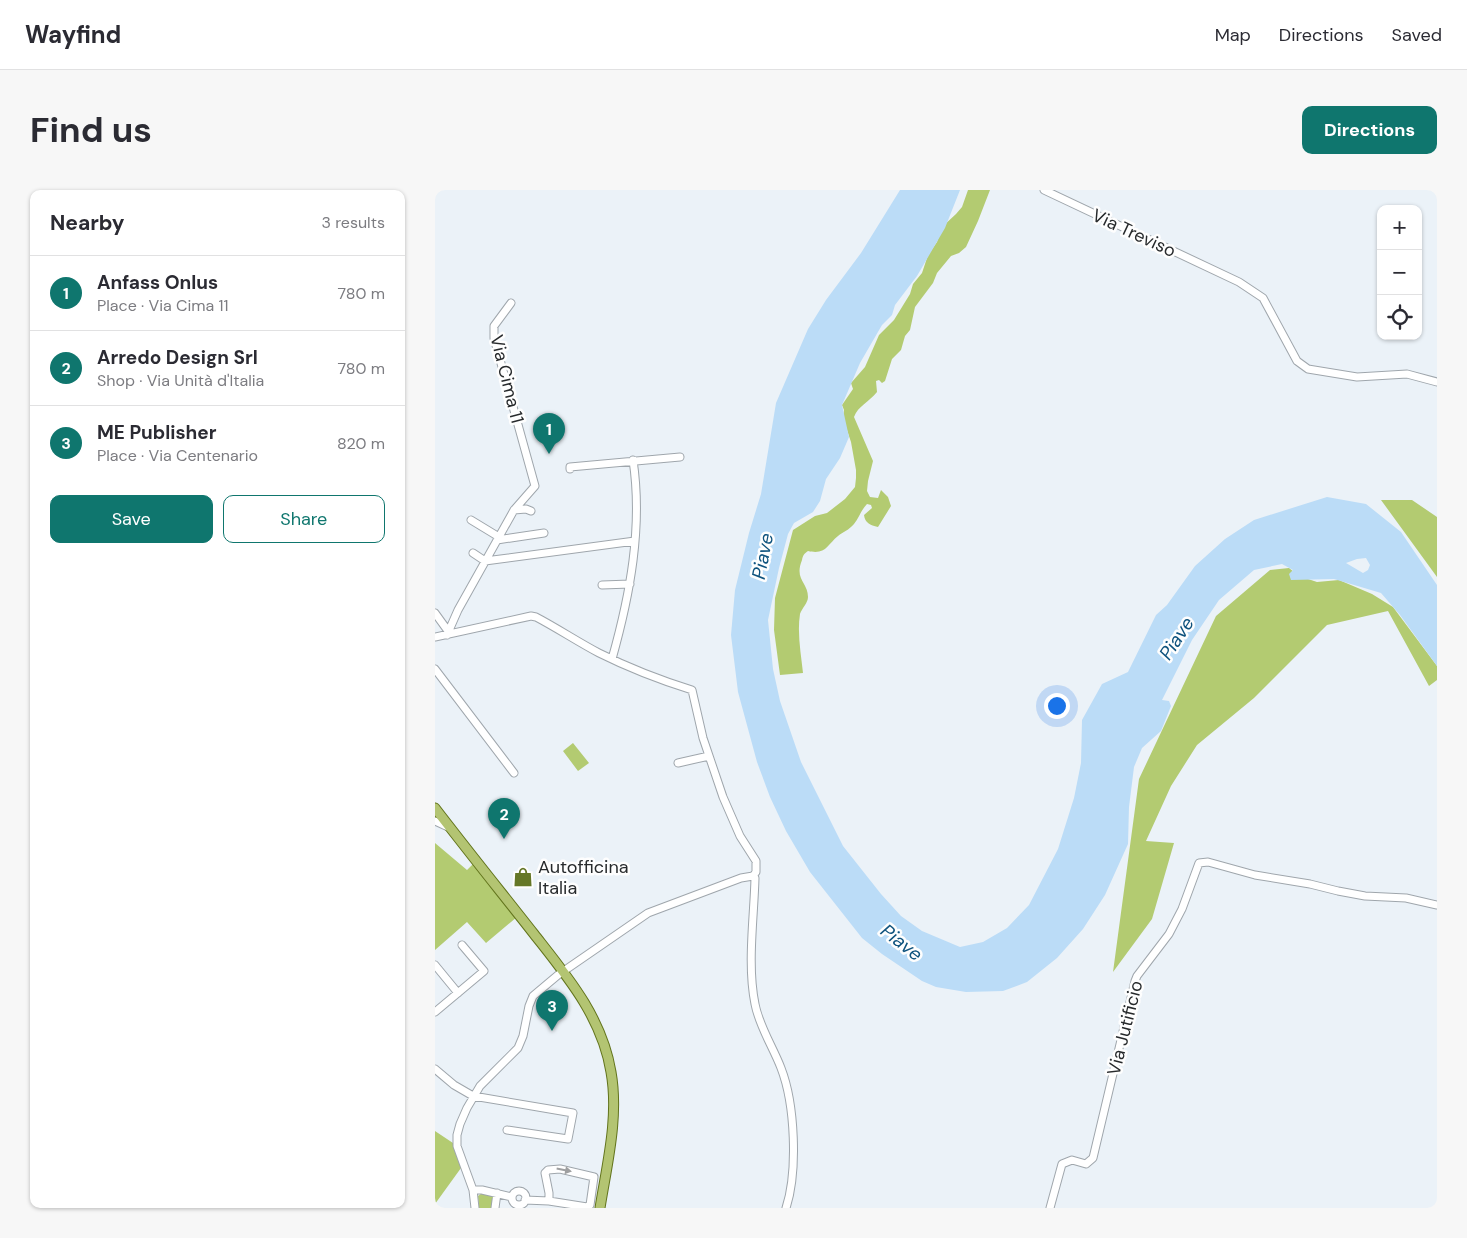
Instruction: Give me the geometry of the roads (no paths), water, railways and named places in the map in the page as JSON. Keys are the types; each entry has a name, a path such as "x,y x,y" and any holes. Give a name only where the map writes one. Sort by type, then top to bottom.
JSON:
{"main road":[{"path":"435,801 438,814 493,880 563,972 598,1027 611,1072 613,1093 613,1120 600,1208"},
{"path":"438,814 487,870 493,880"}],"street":[{"name":"Via Treviso","path":"1044,190 1239,282 1263,298 1297,361 1307,369 1357,377 1407,374 1437,382"},
{"name":"Via Cima 11","path":"447,633 514,510 535,486 494,338 494,326 511,303"},
{"path":"570,469 569,467 680,457"},
{"path":"612,659 621,628 630,584 635,541 633,460"},
{"path":"514,510 526,509 531,511"},
{"path":"471,520 498,538 544,533"},
{"path":"473,553 485,561 635,541"},
{"path":"602,585 630,584"},
{"path":"435,613 447,633"},
{"path":"435,637 531,616 612,659 647,675 692,690 699,723 723,797 740,836 756,861 752,968 753,996 758,1015 786,1082 791,1114 792,1173 786,1208"},
{"path":"435,669 513,773"},
{"path":"678,763 709,756"},
{"name":"Via Jutificio","path":"1051,1208 1062,1164 1072,1160 1086,1164 1093,1158 1135,981 1175,922 1199,863 1208,862 1255,876 1309,884 1365,896 1406,898 1437,905"},
{"path":"475,1208 473,1190 459,1151 457,1140 459,1124 473,1096 486,1079 518,1048 533,996 563,972 648,914 755,874"},
{"path":"435,1012 484,971 462,945"},
{"path":"435,965 458,993"},
{"path":"435,1068 447,1080 473,1096 573,1113 568,1140 507,1130"},
{"path":"473,1190 482,1190 512,1197 513,1201 518,1204 522,1204 525,1200 549,1200 587,1207 590,1205 594,1177 554,1168 548,1170 545,1173 549,1200"},
{"path":"495,1208 497,1193"}],"water":[{"name":"Piave","path":"900,190 960,190 945,228 917,276 895,305 892,315 882,325 860,363 842,405 849,437 840,458 826,479 820,501 813,512 794,523 788,534 768,620 773,669 780,701 801,762 843,846 901,916 922,931 960,947 983,942 1007,928 1029,905 1058,849 1074,798 1081,763 1082,720 1102,684 1128,672 1156,615 1167,605 1195,566 1225,539 1254,520 1327,497 1366,504 1401,532 1437,585 1437,666 1400,615 1381,593 1334,579 1291,580 1289,574 1293,570 1282,564 1254,570 1219,600 1192,640 1162,700 1169,701 1171,706 1161,731 1142,748 1134,767 1129,807 1128,844 1105,895 1083,929 1057,958 1027,982 1003,991 966,992 936,987 922,981 862,938 810,872 786,831 770,797 757,762 738,692 731,635 735,590 761,494 776,403 808,329 826,300 861,253","holes":["1366,558 1370,565 1368,570 1363,573 1346,563"]}],"place":[{"name":"Anfass Onlus","path":"549,454"},
{"name":"Arredo Design Srl","path":"504,839"},
{"name":"Autofficina Italia","path":"523,877"},
{"name":"ME Publisher","path":"552,1031"}]}
